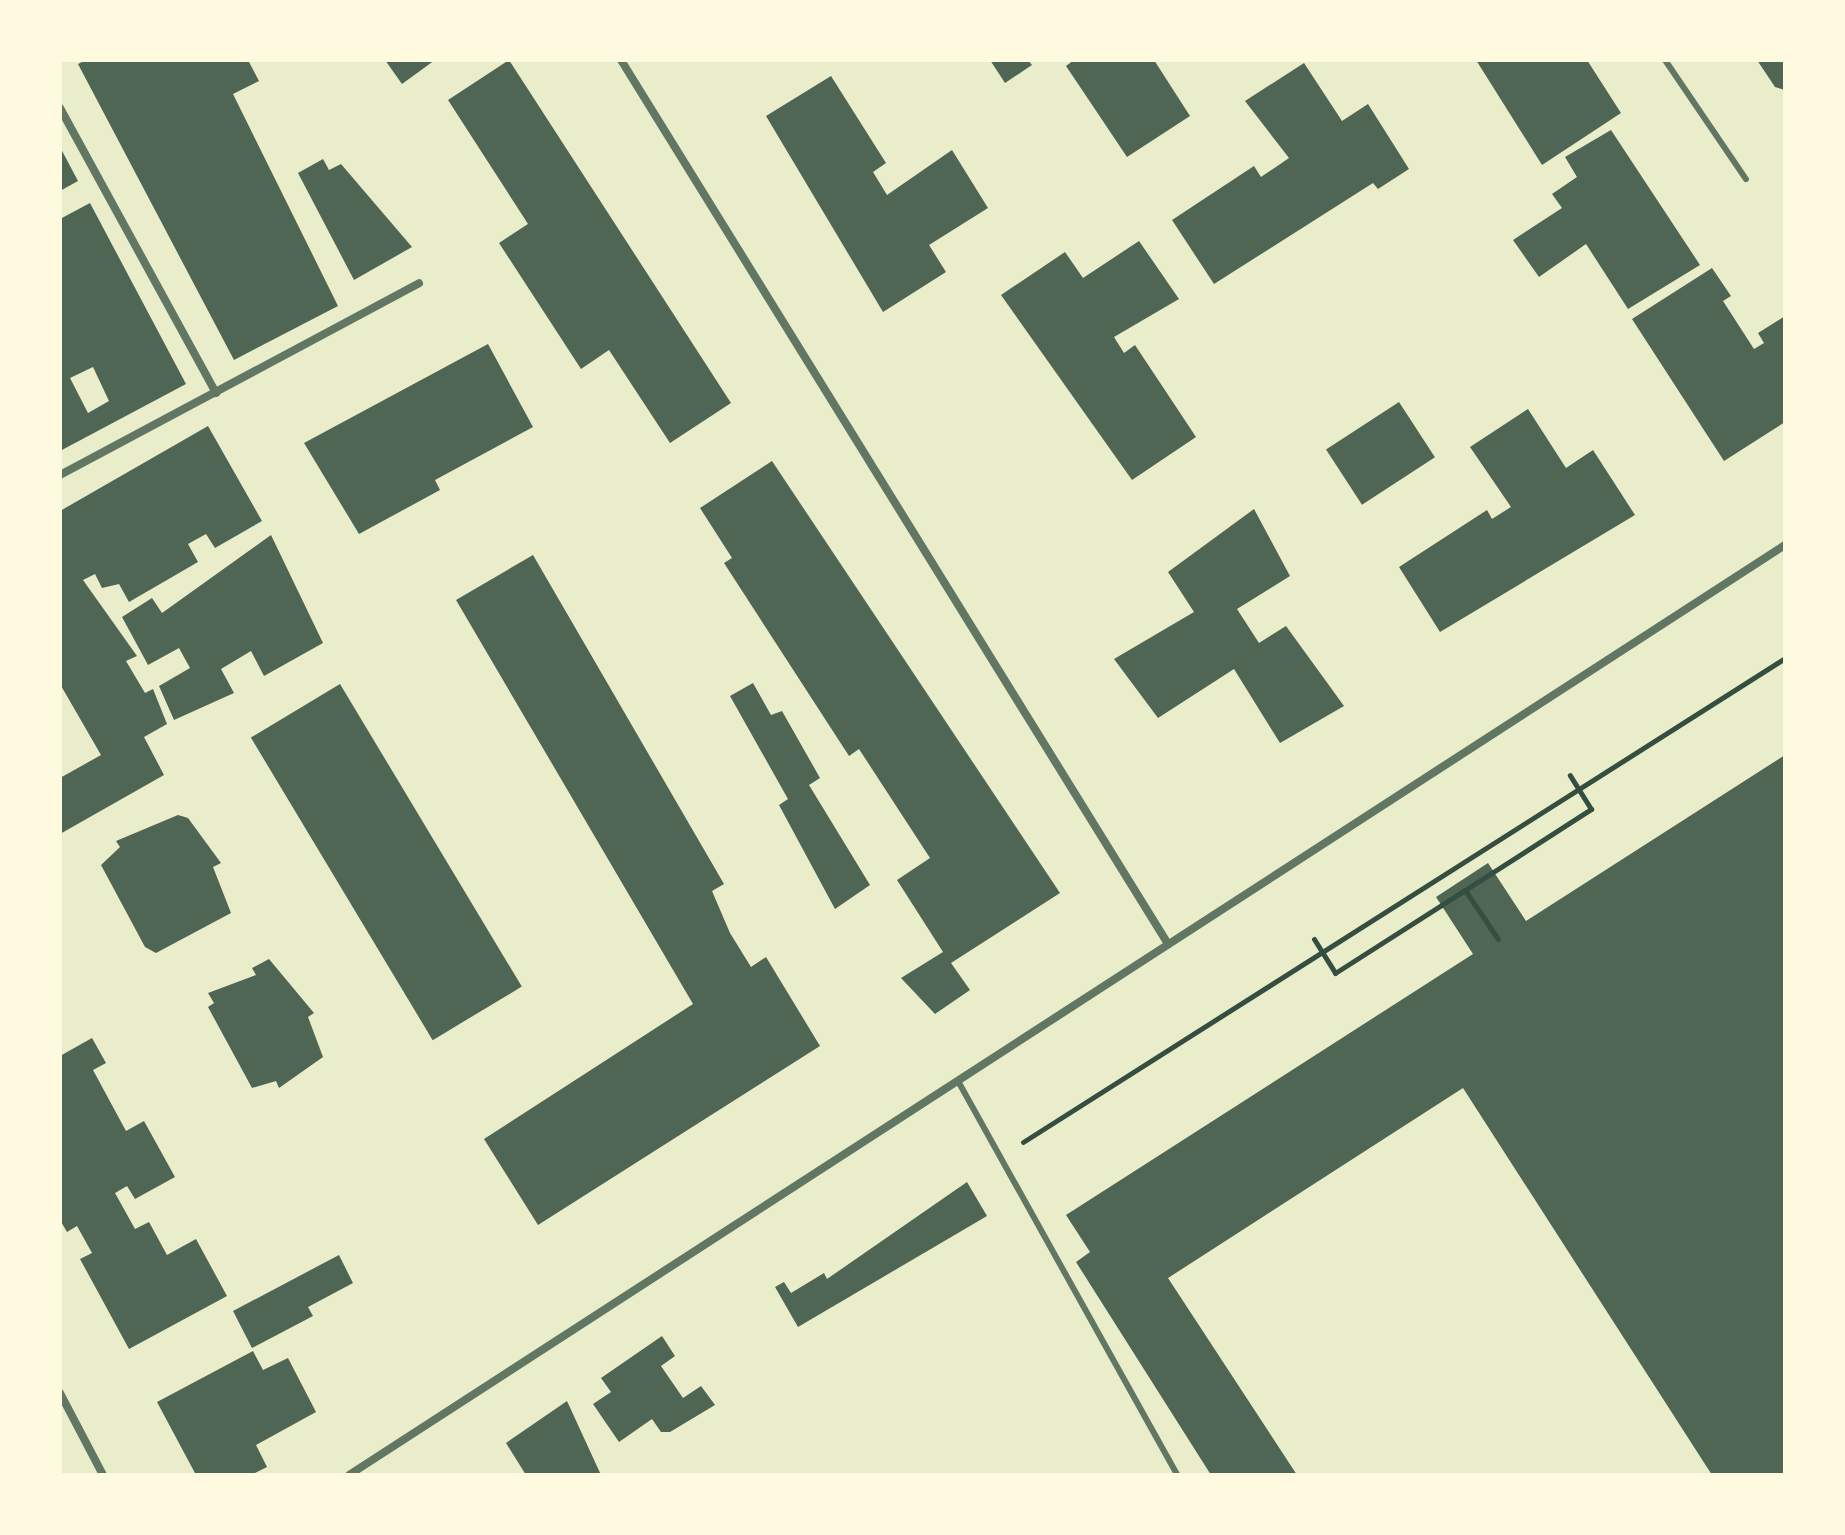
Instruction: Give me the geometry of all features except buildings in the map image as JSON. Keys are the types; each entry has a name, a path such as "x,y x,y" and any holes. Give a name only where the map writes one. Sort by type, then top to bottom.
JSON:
{"street":[{"path":"621,60 1168,944"},
{"path":"60,108 216,393"},
{"path":"60,475 419,283"},
{"path":"349,1475 1785,545"},
{"path":"60,1393 103,1475"}],"lane":[{"path":"1665,60 1746,179"},
{"path":"958,1081 1177,1475"}],"path":[{"path":"1000,1157 1785,658"},
{"path":"1314,939 1335,973 1465,890 1591,809 1570,775"},
{"path":"1465,890 1498,939"}]}
